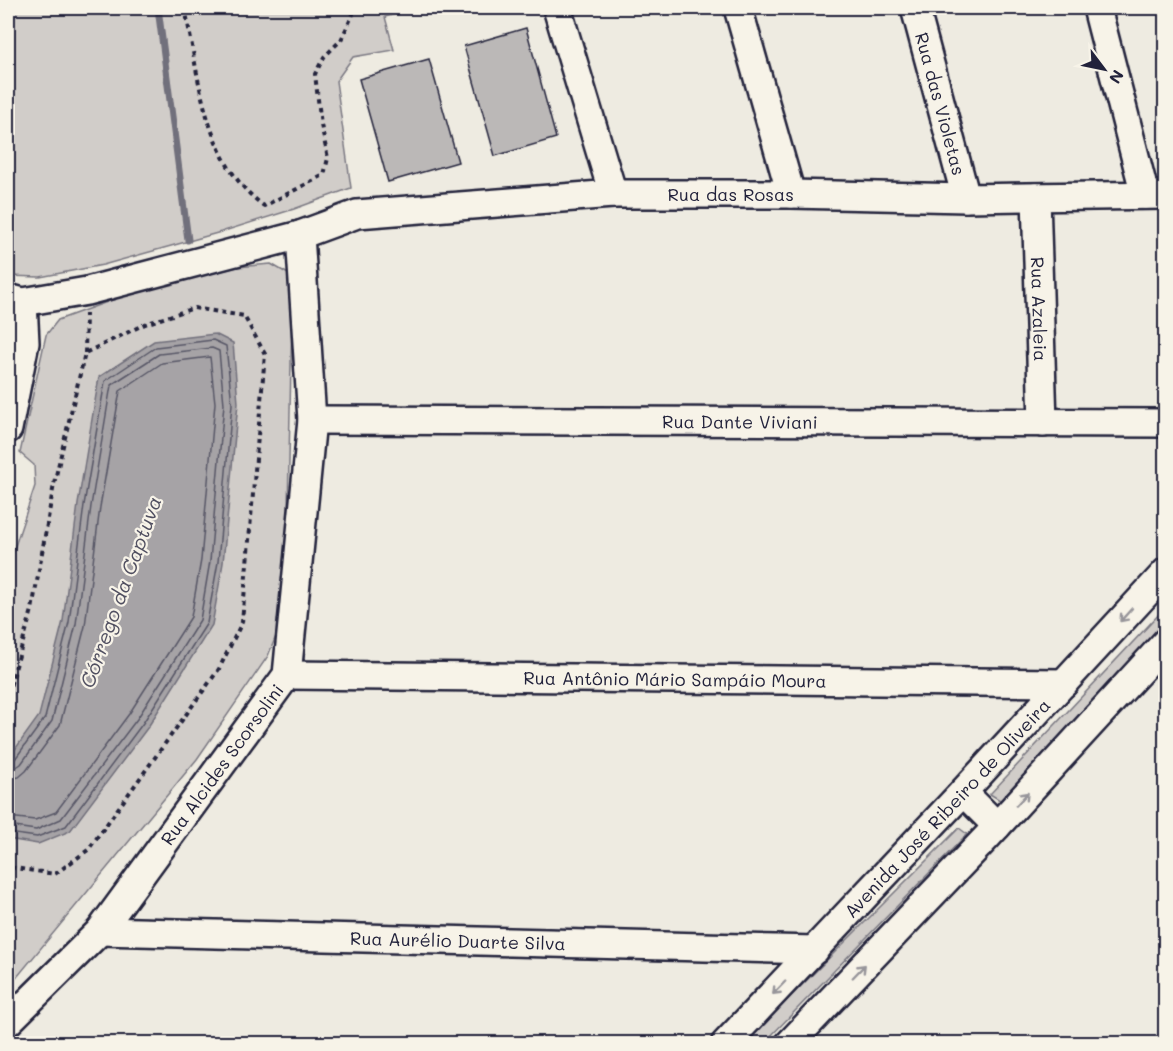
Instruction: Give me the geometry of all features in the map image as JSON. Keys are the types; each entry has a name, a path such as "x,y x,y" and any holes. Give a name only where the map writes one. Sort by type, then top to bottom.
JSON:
{"street":[{"path":"557,8 613,194"},
{"path":"738,8 791,194"},
{"name":"Rua das Violetas","path":"915,8 966,198"},
{"path":"1097,8 1155,195"},
{"name":"Rua das Rosas","path":"15,300 87,291 300,235 357,214 613,194 791,194 966,198 1155,195"},
{"name":"Rua Azaleia","path":"1036,197 1043,423"},
{"name":"Rua Alcides Scorsolini","path":"8,1022 100,931 287,675 312,420 300,235"},
{"path":"8,429 25,343 15,300"},
{"name":"Rua Dante Viviani","path":"312,420 1166,423"},
{"name":"Avenida José Ribeiro de Oliveira","path":"725,1044 963,792 1166,572"},
{"path":"789,1044 997,826 1166,642"},
{"name":"Rua Antônio Mário Sampáio Moura","path":"287,675 1064,683"},
{"path":"963,792 997,826"},
{"name":"Rua Aurélio Duarte Silva","path":"100,931 815,950"}],"path":[{"path":"185,8 214,140 249,195 264,206 324,175 328,158 321,125 315,74 324,57 340,40 353,14 352,8"},
{"path":"8,694 32,610 54,484 85,352 87,291"},
{"path":"8,867 55,874 88,850 219,669 242,622 265,354 244,316 194,308 145,324 85,352"}],"shaded area":[{"path":"8,8 417,8 385,17 394,50 353,57 336,81 351,188 221,232 103,265 40,277 8,276"},
{"path":"271,264 290,275 292,312 287,559 282,621 268,656 197,759 8,988 8,567 35,486 34,465 20,453 46,335 58,320 129,294 237,267"},
{"path":"1165,608 1165,625 1003,802 990,794"},
{"path":"959,828 967,834 764,1043 744,1043"}],"water":[{"path":"215,334 233,343 238,403 223,563 212,625 148,727 70,831 38,844 8,839 8,759 39,716 63,621 78,504 99,377 154,341"}],"building":[{"path":"526,28 556,138 495,156 464,46"},
{"path":"429,59 458,162 388,182 359,79"}],"waterway":[{"name":"Córrego da Captuva","path":"158,8 188,240"}]}
